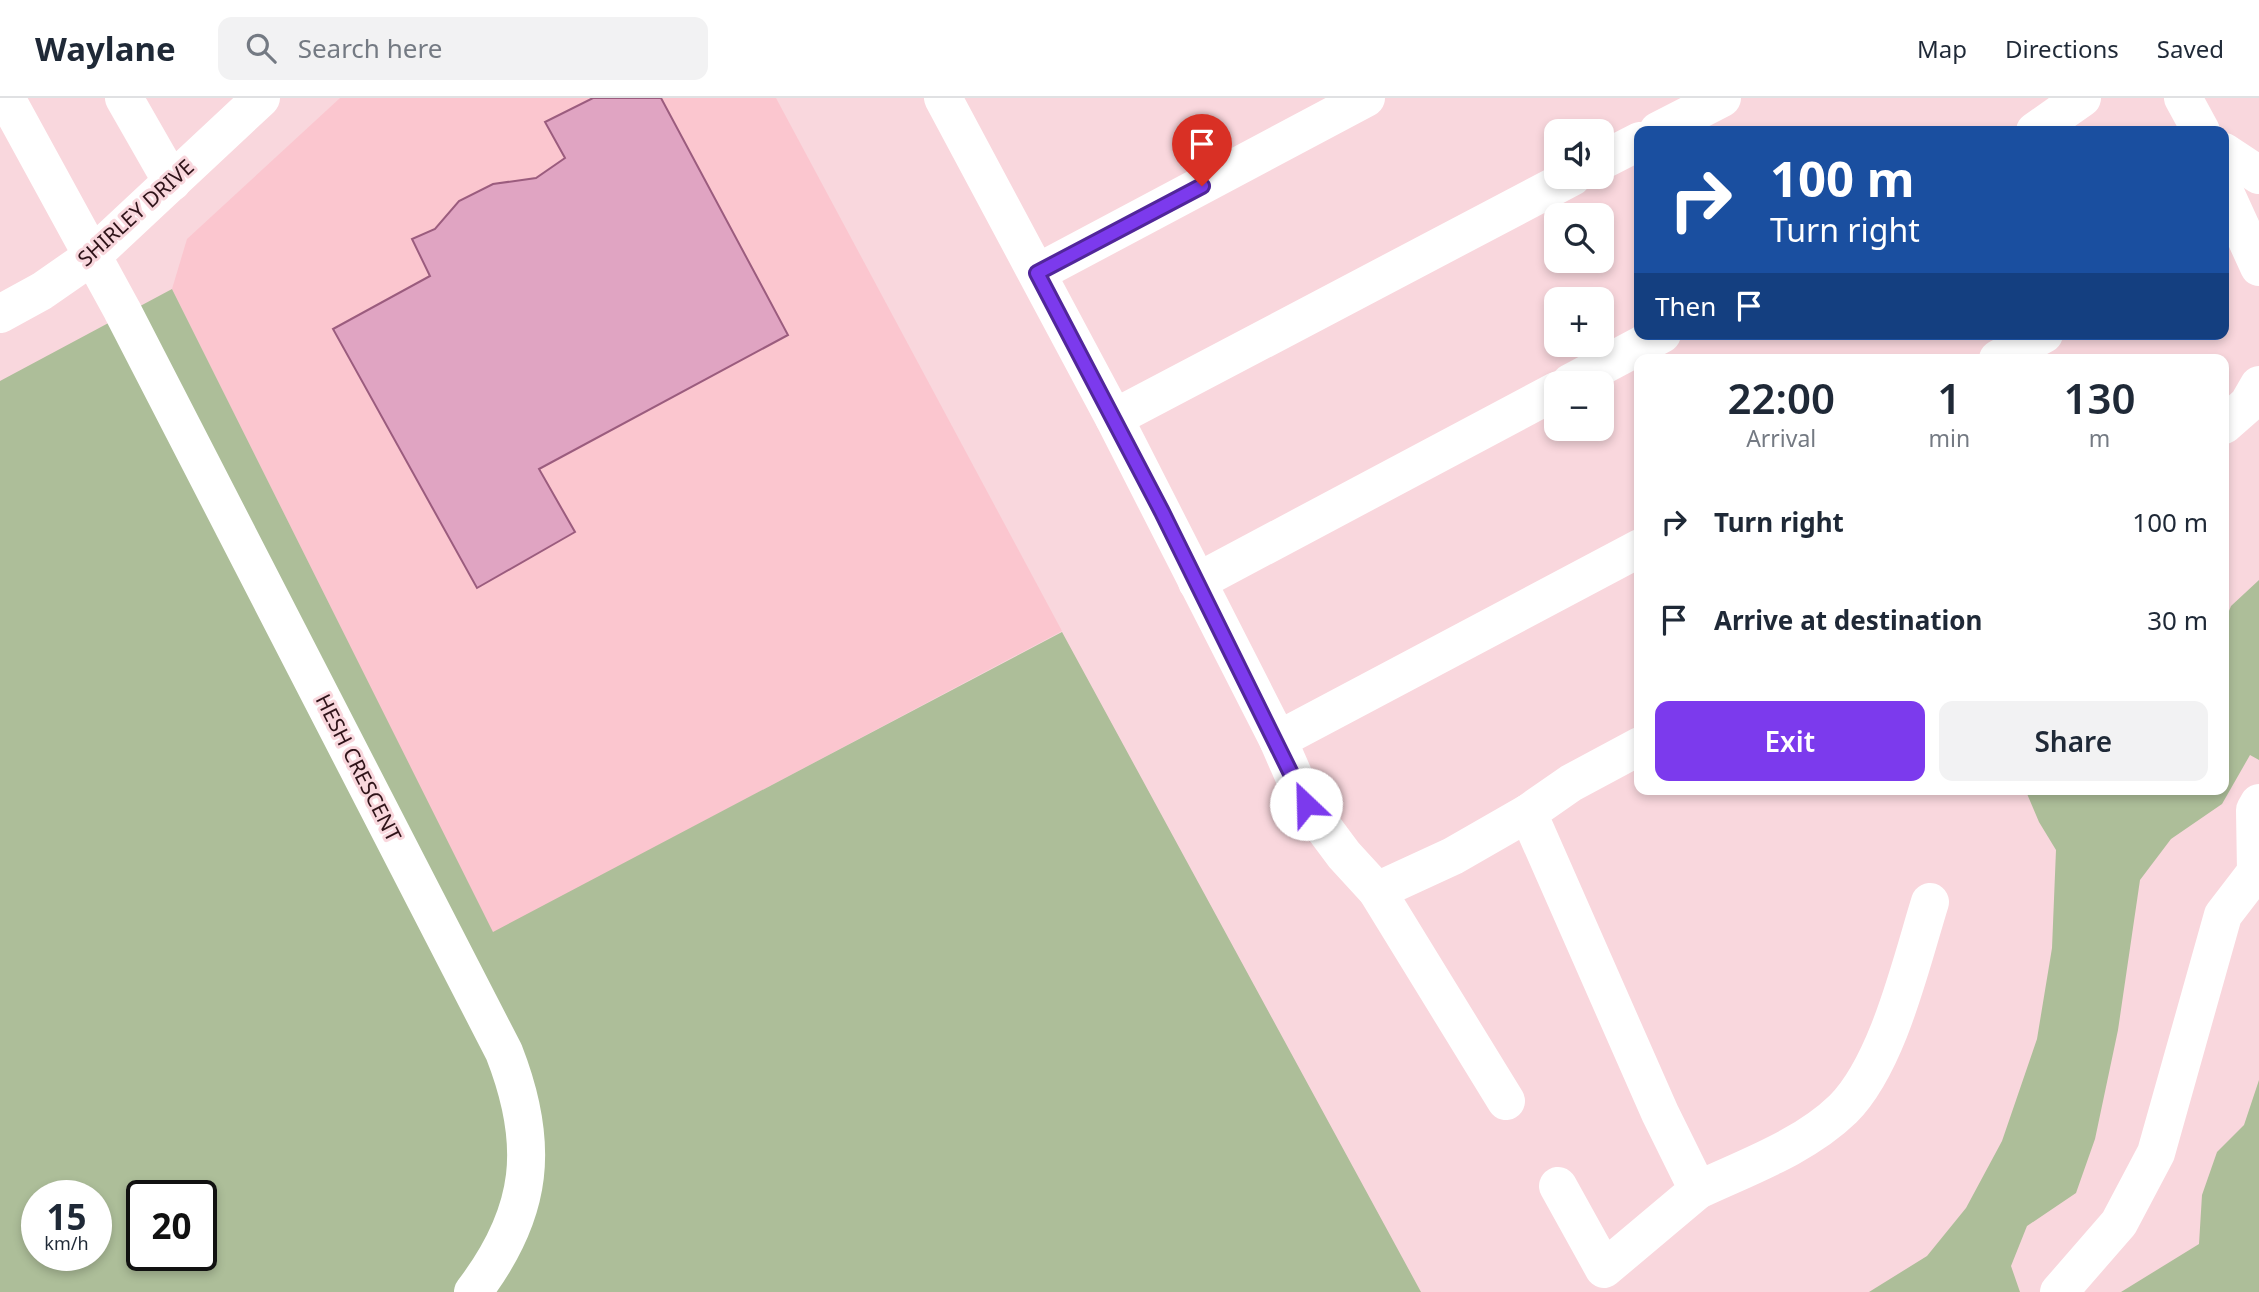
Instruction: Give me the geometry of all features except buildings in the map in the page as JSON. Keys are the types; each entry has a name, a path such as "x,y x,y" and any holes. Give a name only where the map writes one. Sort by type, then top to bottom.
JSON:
{"street":[{"name":"HESH CRESCENT","path":"6,98 122,310 504,1052 518,1088 526,1123 527,1160 522,1197 505,1243 494,1264 472,1292"},
{"path":"124,98 172,182"},
{"name":"SHIRLEY DRIVE","path":"0,314 42,291 91,257 261,98"},
{"path":"944,98 1114,418 1278,740 1306,804 1344,855 1377,891 1506,1101"},
{"path":"1037,273 1366,98"},
{"path":"1668,126 1722,98"},
{"path":"2042,126 2082,98"},
{"path":"2183,98 2198,126"},
{"path":"1614,154 1634,144"},
{"path":"2229,155 2259,175"},
{"path":"1114,418 1549,189"},
{"path":"2229,208 2259,267"},
{"path":"1593,371 1651,340"},
{"path":"2007,354 2033,340"},
{"path":"2229,421 2248,404 2259,385"},
{"path":"1197,582 1544,397"},
{"path":"1278,740 1634,551"},
{"path":"1377,891 1453,856 1528,813 1571,783 1634,749"},
{"path":"2059,1292 2119,1223 2156,1153 2223,915 2258,873 2255,810 2259,803"},
{"path":"1528,813 1660,1113 1698,1190"},
{"path":"1558,1186 1610,1280 1698,1190 1784,1150 1843,1108 1874,1063 1896,1010 1930,902"}],"shaded area":[{"path":"340,98 776,98 1062,631 493,933 172,289 187,239"}],"green space":[{"path":"172,289 493,932 1062,632 1421,1292 0,1292 0,381"},
{"path":"2259,580 2259,760 2250,755 2229,792 2229,611"},
{"path":"2028,795 2227,795 2222,804 2171,839 2140,880 2118,1030 2095,1139 2076,1193 2027,1226 2011,1266 2020,1292 1869,1292 1927,1256 1966,1208 2002,1141 2037,1039 2052,948 2056,850 2039,822"},
{"path":"2259,1080 2259,1292 2121,1292 2199,1244 2202,1195 2217,1152 2244,1125"}],"route":[{"path":"1202,186 1037,273 1278,740 1306,804"}]}
